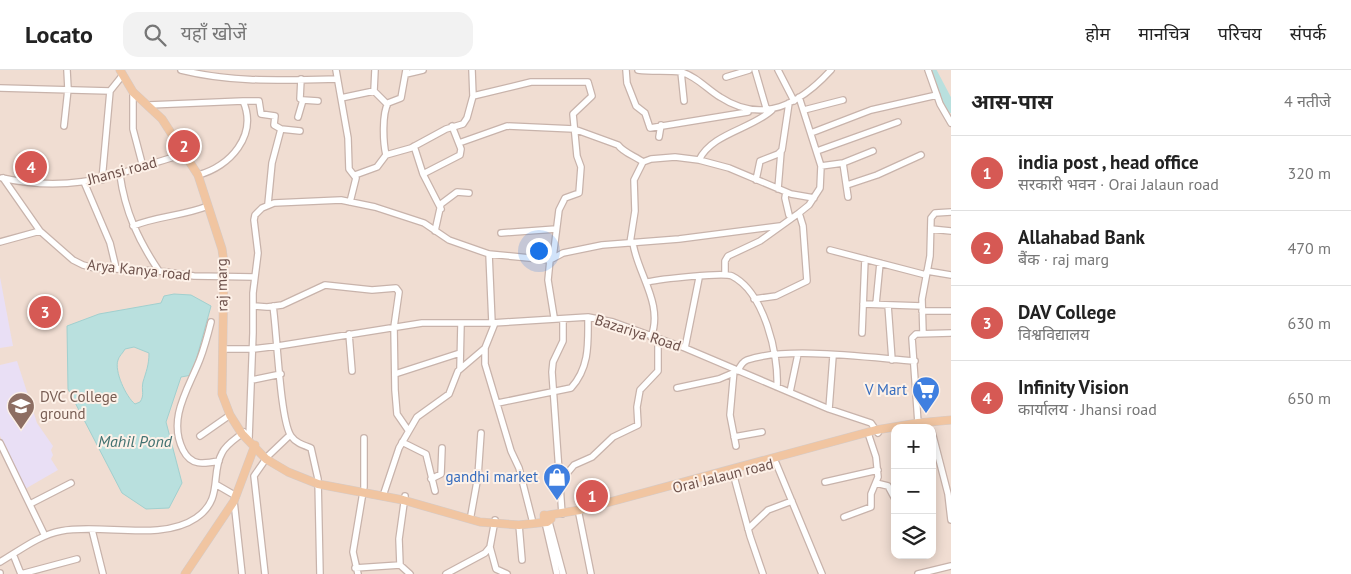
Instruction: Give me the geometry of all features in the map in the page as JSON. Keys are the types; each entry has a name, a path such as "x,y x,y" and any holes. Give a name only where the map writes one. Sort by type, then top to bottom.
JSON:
{"main road":[{"name":"raj marg","path":"121,73 133,92 162,119 198,176 222,250 224,278 222,394"},
{"path":"222,394 230,416 245,435"},
{"path":"222,394 245,435"},
{"path":"936,426 951,422"},
{"path":"547,519 877,432 918,423 921,424"},
{"name":"Orai Jalaun road","path":"437,506 495,522 519,525 579,514 776,463 877,432 891,430"},
{"name":"Orai Jalaun road","path":"245,435 254,447 267,458 318,482 404,498 495,522 547,519"},
{"path":"185,574 235,498 254,447"}],"street":[{"path":"64,126 68,89 67,70"},
{"path":"181,70 231,80 336,79"},
{"path":"336,70 336,79 348,138 349,169 355,175 356,184 350,202"},
{"path":"374,92 376,70"},
{"path":"387,104 402,98 406,72 422,70"},
{"path":"355,175 377,167 386,155 414,146 452,126 466,121 473,96 472,70"},
{"path":"626,70 628,83 636,106 645,113 650,128 727,117 750,111 770,110 794,100 823,80 831,70"},
{"path":"638,70 681,72 691,76 729,103 750,111"},
{"path":"726,77 749,70"},
{"path":"755,70 770,110"},
{"path":"725,274 725,261 728,256 760,241 799,213 814,198 820,188 821,166 804,110 794,100 778,70"},
{"path":"928,70 937,95 951,123"},
{"path":"681,72 684,101"},
{"path":"102,180 110,90 121,73"},
{"path":"301,79 300,99 318,101"},
{"path":"473,96 530,82 588,82 592,96 573,114 577,156 581,167 579,193 565,198 559,210 551,259 548,280 554,317"},
{"path":"0,88 110,90"},
{"path":"133,92 133,129 143,167"},
{"path":"341,98 374,92"},
{"path":"374,92 387,104"},
{"path":"811,133 871,110 937,95"},
{"path":"298,118 303,100"},
{"path":"778,189 780,152 794,100"},
{"path":"804,110 843,100"},
{"path":"198,176 220,167 244,142 246,135 243,101"},
{"path":"149,105 259,101 261,114 275,116 274,125 281,129 300,131"},
{"path":"386,155 383,134 387,104"},
{"path":"699,160 712,144 762,118 770,110"},
{"path":"817,151 898,122"},
{"path":"659,137 661,125"},
{"path":"423,174 460,155 461,149 452,126"},
{"path":"459,142 507,126 574,129 618,145 622,151 633,154 643,162"},
{"path":"268,204 272,163 281,129"},
{"path":"414,146 423,174 440,209"},
{"path":"821,166 843,163 873,151"},
{"path":"756,180 760,161 780,152"},
{"name":"Jhansi road","path":"2,178 45,185 102,180 184,154"},
{"path":"848,185 877,175 921,155"},
{"path":"651,337 654,317 648,282 634,254 632,243 633,184 643,162 651,159 675,157 699,160 729,168 786,192 814,198"},
{"path":"843,163 848,185 848,197"},
{"path":"120,175 123,196 132,226 159,271"},
{"name":"Arya Kanya road","path":"2,178 40,231 74,260 83,265 94,268 159,271 194,276 254,277"},
{"path":"84,182 110,243 116,268"},
{"path":"435,231 441,204 457,192 469,194"},
{"path":"786,192 785,198 789,215"},
{"path":"1,559 45,536 61,531 166,528 180,526 204,511 217,485 219,461 222,451 245,435 252,380 254,277 258,253 254,220 256,215 268,204 331,200 350,202 424,223 449,240 490,254 551,259 602,245 780,226"},
{"path":"132,226 151,219 185,214 208,206"},
{"path":"923,333 922,309 931,218 935,213 951,212"},
{"path":"754,299 776,296 807,281 803,226 799,213"},
{"path":"931,229 951,231"},
{"path":"502,233 556,230"},
{"path":"0,242 40,231"},
{"path":"830,250 927,273 951,275"},
{"path":"490,254 493,323 485,348 485,364 511,451 519,468 532,519"},
{"path":"862,333 865,259"},
{"path":"876,304 880,263"},
{"path":"648,282 677,277 699,278 725,274 738,281 754,299 762,312 776,355 777,387"},
{"path":"685,348 699,278"},
{"path":"254,306 273,306 291,301 325,285 372,290 393,287 399,292 394,327 396,414 401,424 408,430"},
{"path":"863,304 951,311"},
{"path":"888,305 892,360"},
{"path":"273,306 290,434 301,445 310,448 318,482 320,574"},
{"path":"498,403 554,393 570,388 585,366 588,344 588,316"},
{"name":"Bazariya Road","path":"223,349 253,349 278,346 432,322 461,324 493,323 554,317 562,319 588,316 613,322 658,340 685,348 735,371 829,409 871,423 877,432"},
{"path":"562,319 563,341 552,367 562,514"},
{"path":"212,322 200,359 186,390 176,424 180,444 192,460 204,464 219,461"},
{"path":"460,368 461,324"},
{"path":"918,423 912,338 916,334 923,333 951,333"},
{"path":"349,334 352,370"},
{"path":"559,478 564,476 574,465 592,457 613,437 638,425 637,407 640,390 658,371 658,340"},
{"path":"383,494 408,430 422,411 449,394 460,368 485,348"},
{"path":"394,374 460,353"},
{"path":"790,392 798,354"},
{"path":"677,388 719,379 735,371 746,360 776,355 798,354 915,362"},
{"path":"829,409 833,356"},
{"path":"735,371 730,415 736,446"},
{"path":"252,380 281,374"},
{"path":"200,436 230,416"},
{"path":"734,437 762,432"},
{"path":"471,515 478,476 481,433"},
{"path":"264,574 253,483 256,471 290,434"},
{"path":"844,517 870,509 878,470 869,436"},
{"path":"364,438 363,490 353,552 357,571 400,565"},
{"path":"402,442 426,454 430,479 435,491"},
{"path":"0,443 45,536"},
{"path":"936,447 948,494 951,516"},
{"path":"430,479 441,474 442,448"},
{"path":"776,463 822,574"},
{"path":"826,482 878,470"},
{"path":"733,473 748,529 763,574"},
{"path":"30,504 71,483"},
{"path":"876,483 888,486 891,492"},
{"path":"217,485 235,498 242,574"},
{"path":"404,498 398,540 400,565 408,573"},
{"path":"748,529 768,510 792,501"},
{"path":"579,514 591,574"},
{"path":"547,519 558,574"},
{"path":"547,519 563,574"},
{"path":"495,522 490,547 496,569 507,574"},
{"path":"519,525 522,560"},
{"path":"92,530 103,574"},
{"path":"446,574 484,553 490,547"},
{"path":"13,554 21,574 77,559"},
{"path":"918,574 951,566"}],"shaded area":[{"path":"0,70 951,70 951,574 0,574"},
{"path":"0,277 13,346 0,348"},
{"name":"DVC College ground","path":"17,361 37,423 53,446 51,459 58,470 25,489 0,436 0,365"}],"water":[{"name":"Mahil Pond","path":"174,294 191,295 211,306 192,375 181,377 166,422 182,483 169,508 146,509 122,493 68,389 67,326 99,314 161,303 164,296","holes":["134,347 149,353 142,397 140,402 135,404 128,396 122,384 118,371 118,360 125,349"]}],"waterway":[{"path":"931,70 951,108"}],"place":[{"name":"Allahabad Bank","path":"184,146"},
{"name":"Infinity Vision","path":"31,167"},
{"name":"DAV College","path":"45,312"},
{"name":"V Mart","path":"926,414"},
{"name":"DVC College ground","path":"21,430"},
{"name":"india post , head office","path":"592,496"},
{"name":"gandhi market","path":"557,501"}]}
